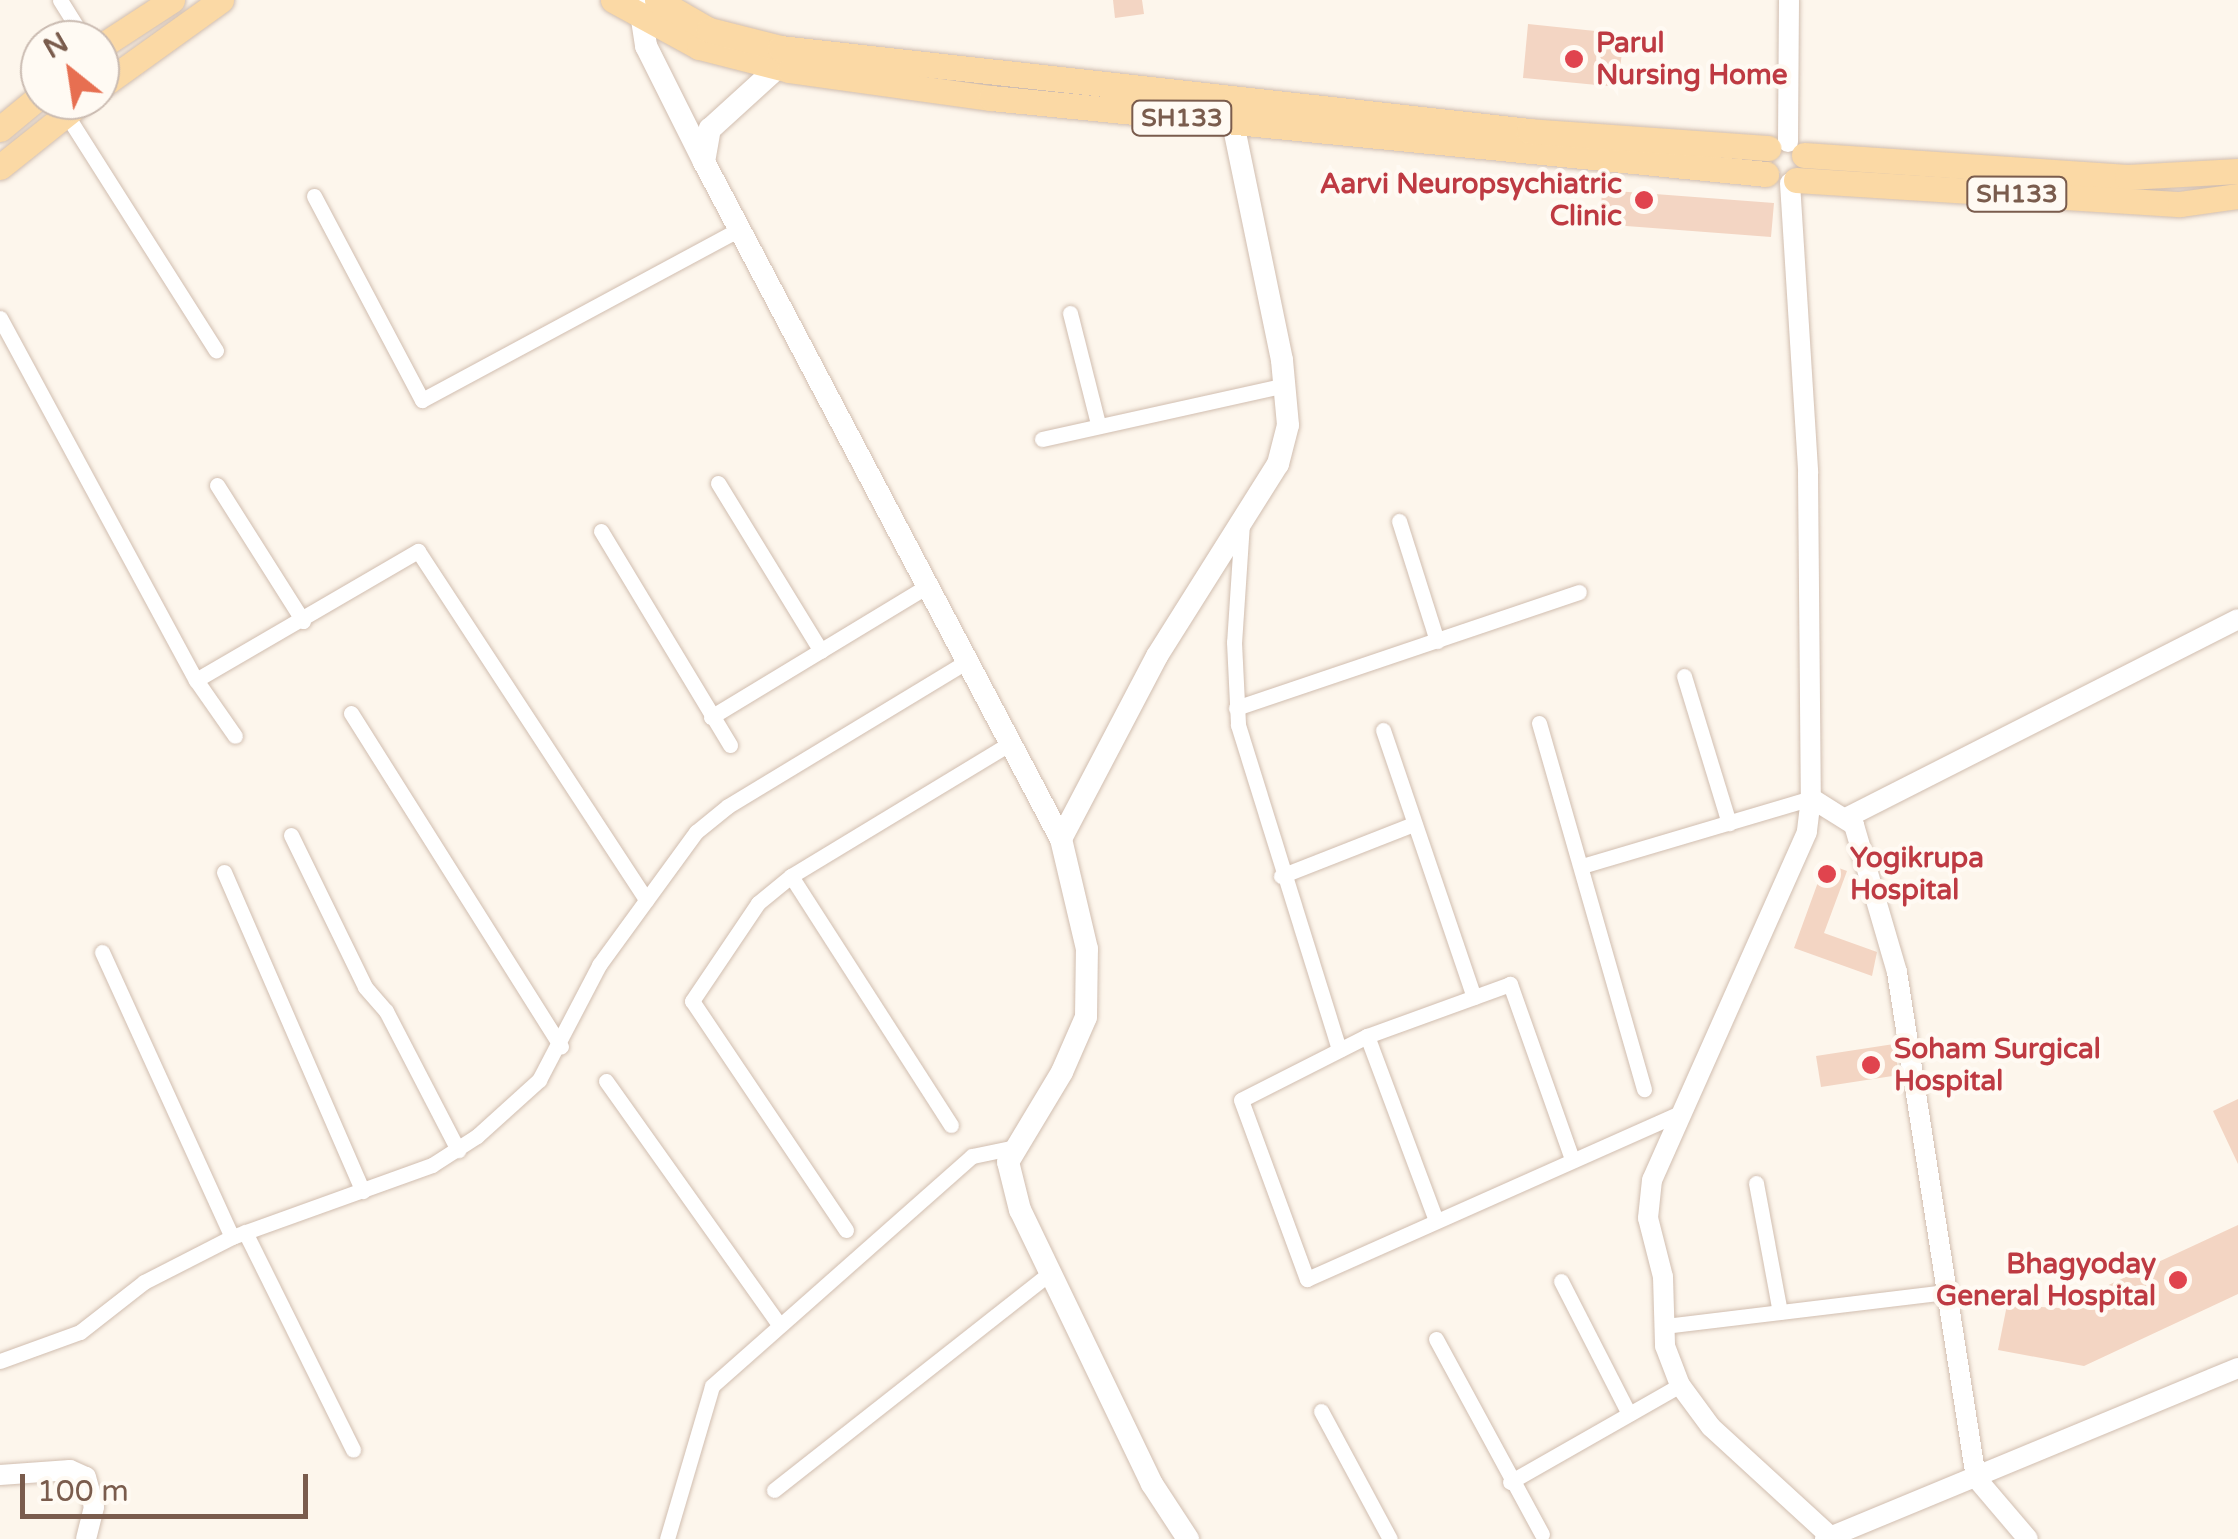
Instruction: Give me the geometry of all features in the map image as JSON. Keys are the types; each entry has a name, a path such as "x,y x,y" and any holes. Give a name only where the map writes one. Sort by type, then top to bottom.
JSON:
{"main road":[{"path":"120,35 172,0"},
{"path":"120,73 222,0"},
{"name":"SH133","path":"613,0 645,5 699,47 778,58 1234,112 1785,164 2238,196"},
{"path":"645,5 646,46 1060,839 1088,949 1086,1017 1062,1072 1008,1162 1020,1210 1050,1273 1152,1484 1188,1539"},
{"path":"704,162 710,129 778,58"},
{"path":"1060,839 1158,656 1278,464 1288,425 1234,112"},
{"path":"0,129 20,113"},
{"path":"0,167 59,120"},
{"path":"2179,191 2238,172"}],"street":[{"path":"1789,0 1785,164 1808,474 1811,798 1807,832 1680,1112 1649,1196 1665,1326 1680,1385 1711,1427 1828,1538 2238,1368"},
{"path":"68,120 216,350"},
{"path":"314,196 422,400 740,229"},
{"path":"1070,314 1098,424"},
{"path":"0,318 196,680 235,736"},
{"path":"1042,439 1284,385"},
{"path":"718,482 820,651"},
{"path":"217,485 303,621"},
{"path":"1399,521 1437,640"},
{"path":"1242,523 1236,708 1280,876 1339,1050"},
{"path":"601,531 730,745"},
{"path":"196,680 303,621 418,550 646,900"},
{"path":"711,717 926,587"},
{"path":"1236,708 1580,592"},
{"path":"1848,817 2238,619"},
{"path":"0,1360 80,1332 144,1282 239,1235 363,1191 458,1150 526,1094 561,1046 589,982 696,832 728,806 966,662"},
{"path":"1684,676 1730,823"},
{"path":"351,713 561,1046"},
{"path":"1539,723 1644,1089"},
{"path":"1384,730 1474,997"},
{"path":"846,1230 692,1001 758,903 791,876 1009,744"},
{"path":"1582,866 1811,798 1848,817 1897,972 1976,1478 2028,1539"},
{"path":"1280,876 1414,824"},
{"path":"292,835 365,987 386,1011 458,1150"},
{"path":"224,872 363,1191"},
{"path":"791,876 951,1126"},
{"path":"102,952 239,1235 353,1450"},
{"path":"1572,1159 1510,984 1366,1036 1242,1100 1307,1279 1435,1218 1572,1159 1680,1112"},
{"path":"1366,1036 1435,1218"},
{"path":"606,1081 778,1323"},
{"path":"666,1539 712,1386 778,1323 972,1156 1015,1146"},
{"path":"1756,1183 1780,1312"},
{"path":"774,1490 1050,1273"},
{"path":"1561,1281 1629,1414"},
{"path":"1665,1326 1947,1292"},
{"path":"1436,1339 1510,1482 1542,1534"},
{"path":"1510,1482 1680,1385"},
{"path":"1321,1411 1390,1539"},
{"path":"0,1475 70,1470 86,1476 94,1508 86,1539"}],"building":[{"path":"1113,0 1142,0 1144,14 1115,18"},
{"path":"1528,24 1624,34 1618,87 1523,78"},
{"path":"1602,190 1774,203 1771,237 1600,224"},
{"path":"1825,863 1847,871 1824,933 1877,952 1872,976 1794,948"},
{"path":"1894,1044 1899,1075 1821,1087 1816,1056"},
{"path":"2238,1099 2238,1164 2213,1111"},
{"path":"2238,1225 2238,1294 2084,1366 1998,1350 2007,1305 2059,1308"}],"place":[{"name":"Parul Nursing Home","path":"1574,59"},
{"name":"Aarvi Neuropsychiatric Clinic","path":"1644,200"},
{"name":"Yogikrupa Hospital","path":"1827,874"},
{"name":"Soham Surgical Hospital","path":"1871,1065"},
{"name":"Bhagyoday General Hospital","path":"2178,1280"}]}
